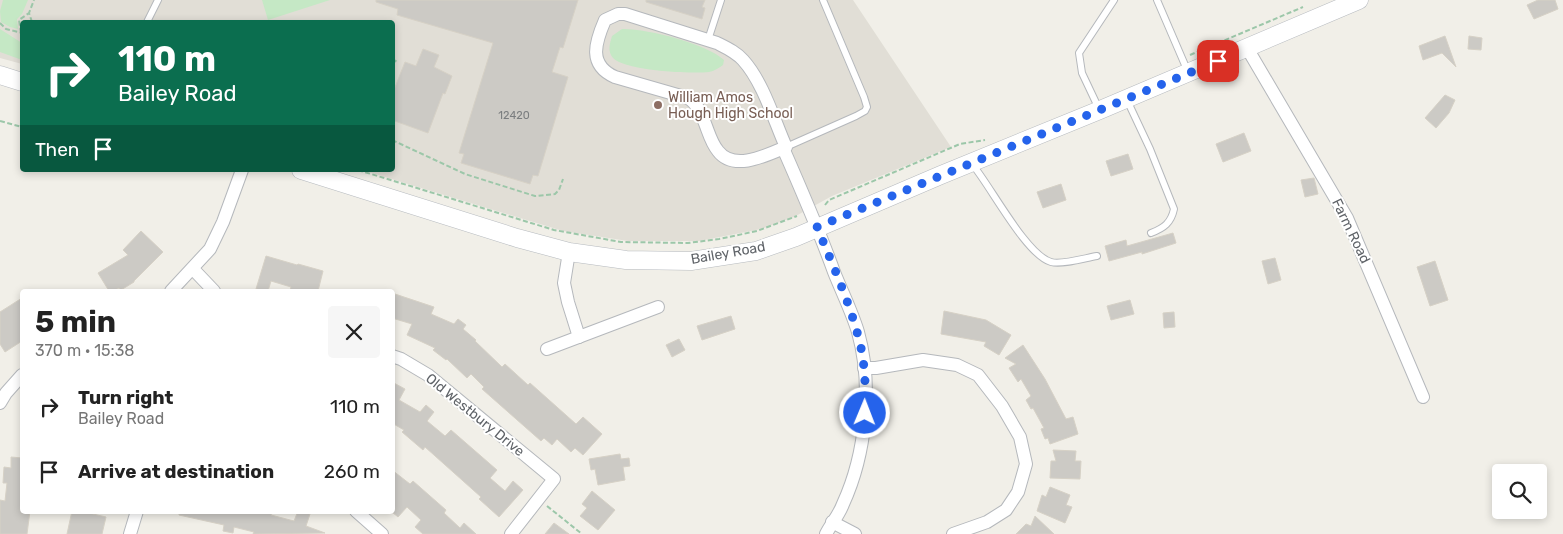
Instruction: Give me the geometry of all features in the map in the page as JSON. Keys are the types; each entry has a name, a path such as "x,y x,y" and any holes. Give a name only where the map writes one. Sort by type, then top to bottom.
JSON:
{"street":[{"name":"Bailey Road","path":"307,172 517,238 569,252 626,260 691,261 756,251 796,237 1126,99 1185,66 1247,48 1359,0"},
{"path":"784,148 750,160 727,158 716,149 703,116 693,101 615,78 605,72 596,58 595,52 605,20 618,14 625,14 708,40 731,50 743,60 753,74 766,99 858,332 866,395 864,430 857,465 843,505 829,528 855,534"},
{"name":"Farm Road","path":"1247,48 1348,218 1423,397"},
{"path":"0,75 20,81"},
{"path":"173,289 210,249 223,222 241,172"},
{"path":"569,252 564,283 579,337"},
{"path":"193,269 212,289"},
{"path":"547,350 658,307"},
{"name":"Old Westbury Drive","path":"395,357 428,375 554,480 540,496"},
{"path":"864,368 876,368 923,360 957,365 978,375 1002,406 1020,438 1026,464 1018,492 1006,510 987,522 953,534"},
{"path":"0,403 20,377"},
{"path":"511,534 540,496"},
{"path":"130,534 136,514"},
{"path":"359,514 382,534"}],"lane":[{"path":"148,20 158,0"},
{"path":"708,40 721,0"},
{"path":"784,148 841,122 865,110 867,107 823,0"},
{"path":"1100,110 1082,73 1079,53 1114,0"},
{"path":"1157,0 1185,66"},
{"path":"1126,99 1150,149 1174,209 1169,223 1151,233"},
{"path":"972,163 1002,210 1042,258 1054,262 1097,256"}],"path":[{"path":"20,24 19,20 29,13 34,0"},
{"path":"1185,66 1304,6"},
{"path":"29,13 31,20"},
{"path":"0,23 6,29 20,32"},
{"path":"0,121 20,126"},
{"path":"826,205 829,200 960,144 988,140"},
{"path":"395,141 465,174 535,196 558,192 563,179"},
{"path":"365,172 554,230 621,242 688,243 719,240 757,231 797,216"},
{"path":"540,496 548,508 582,534"}],"shaded area":[{"name":"William Amos Hough High School","path":"0,0 853,0 951,147 832,196 794,217 761,229 699,241 628,241 563,231 369,172 395,172 395,20 20,20 20,63 0,58"}],"green space":[{"path":"3,0 28,0 22,14 17,19 18,29 1,22 0,11"},
{"path":"262,0 330,0 268,20"},
{"path":"0,29 20,42 20,59 0,52"},
{"path":"622,29 660,34 691,43 716,54 724,60 723,65 709,72 659,71 631,66 613,58 610,53 612,36"}],"building":[{"path":"376,0 578,0 563,48 560,47 552,72 568,77 538,176 533,175 530,184 461,163 464,154 459,153 493,43 397,15 398,9 376,2"},
{"path":"646,0 705,0 702,7 705,8 702,19 646,2"},
{"path":"1538,0 1555,0 1558,9 1534,19 1527,5"},
{"path":"1445,36 1456,67 1442,53 1423,60 1419,46"},
{"path":"1469,36 1482,38 1481,50 1468,49"},
{"path":"423,49 439,55 434,67 452,76 445,94 443,93 428,133 395,121 395,87 405,62 416,66"},
{"path":"1445,95 1455,100 1449,113 1436,128 1425,118"},
{"path":"1244,133 1251,151 1223,162 1216,144"},
{"path":"1128,154 1133,169 1111,176 1106,161"},
{"path":"1314,178 1318,194 1305,197 1301,180"},
{"path":"1061,184 1066,200 1043,208 1037,192"},
{"path":"141,231 163,252 134,282 123,289 108,289 98,273 128,255 123,250"},
{"path":"1173,233 1176,243 1142,254 1142,252 1109,261 1105,246 1126,240 1127,246"},
{"path":"266,256 323,271 318,289 290,289 291,287 271,281 269,289 256,289"},
{"path":"1275,258 1281,280 1268,284 1262,261"},
{"path":"1435,261 1448,300 1430,306 1417,267"},
{"path":"395,294 434,307 431,314 454,324 458,319 466,325 463,329 502,367 505,364 528,385 530,383 576,424 583,417 602,434 583,455 575,448 571,452 557,439 552,445 544,438 541,441 482,389 484,387 471,374 467,378 447,359 433,350 435,348 407,335 412,324 395,319"},
{"path":"20,299 20,342 5,352 0,344 0,312"},
{"path":"1130,300 1134,314 1111,320 1107,306"},
{"path":"944,311 986,320 1011,335 999,355 984,346 986,342 941,334"},
{"path":"1174,312 1175,327 1164,328 1163,313"},
{"path":"731,316 735,329 702,340 697,326"},
{"path":"679,339 685,350 672,357 666,345"},
{"path":"1023,345 1045,379 1066,419 1073,417 1078,434 1050,444 1048,438 1045,439 1041,429 1044,428 1033,408 1031,409 1026,400 1031,396 1021,379 1018,382 1009,368 1016,364 1005,358"},
{"path":"395,384 405,389 399,400 420,412 426,405 434,412 427,421 445,436 451,430 497,470 490,478 505,491 513,481 523,490 499,517 479,499 481,497 425,447 423,450 402,432 404,430 395,425"},
{"path":"1053,450 1076,451 1075,461 1081,461 1080,479 1050,478 1051,461 1056,461"},
{"path":"620,454 621,459 629,458 630,466 623,467 625,480 598,485 595,469 591,470 589,459"},
{"path":"11,457 20,458 20,514 30,514 27,534 0,534 0,500 5,501 7,483 3,483 4,467 11,468"},
{"path":"395,472 410,484 413,481 446,510 444,513 460,528 464,523 476,534 423,534 415,527 421,520 407,507 398,517 394,514"},
{"path":"1050,487 1070,495 1066,505 1072,507 1065,523 1037,511 1042,495 1046,497"},
{"path":"592,491 615,510 598,530 580,516 587,508 582,504"},
{"path":"71,514 93,514 106,517 102,534 67,534"},
{"path":"271,514 294,521 297,514 310,514 306,526 325,533 253,534 254,532 234,527 233,533 223,531 224,525 179,515"},
{"path":"1035,516 1054,534 1016,534 1026,524 1031,526"},
{"path":"554,523 569,534 545,534"}],"place":[{"name":"William Amos Hough High School","path":"658,105"}],"route":[{"path":"865,413 864,362 858,332 817,227 1218,61"}]}
